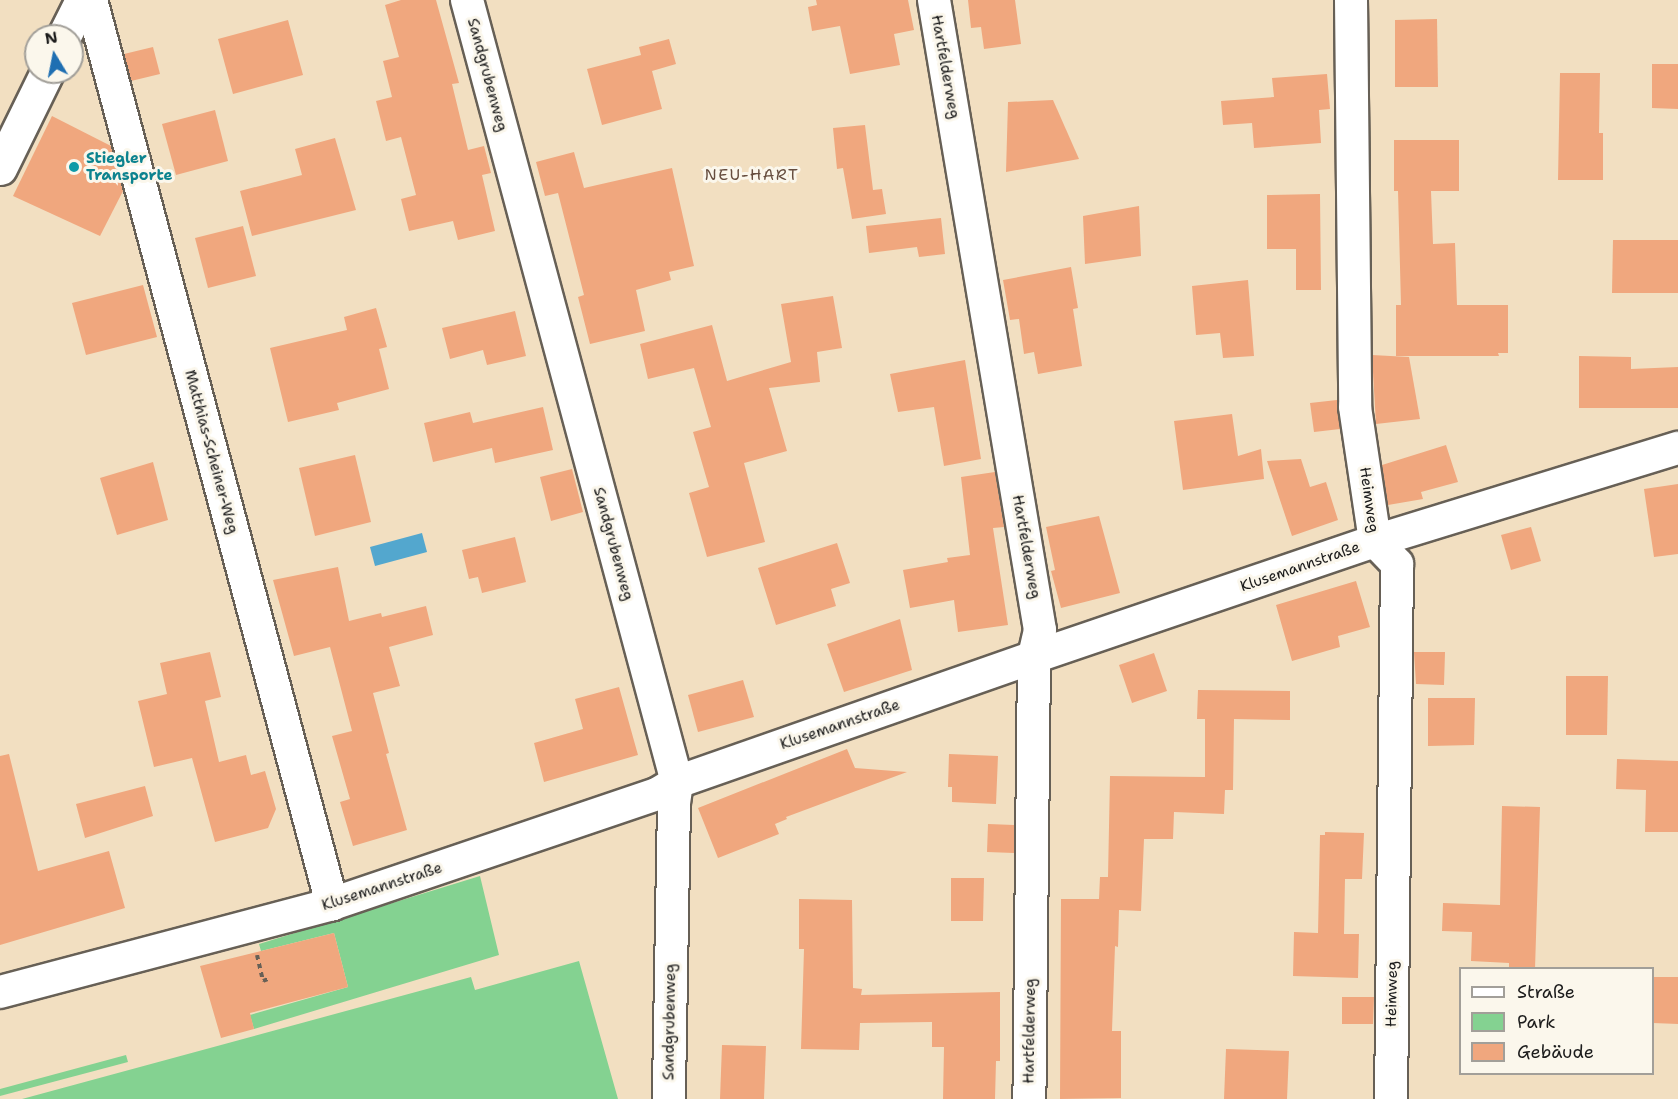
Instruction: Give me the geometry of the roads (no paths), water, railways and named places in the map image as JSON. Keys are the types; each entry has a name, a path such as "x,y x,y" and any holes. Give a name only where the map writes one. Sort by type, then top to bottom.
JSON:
{"main road":[{"path":"70,24 82,0"},
{"path":"0,168 41,84"}],"street":[{"name":"Matthias-Scheiner-Weg","path":"91,0 332,904"},
{"name":"Sandgrubenweg","path":"467,0 677,782 674,813 669,1099"},
{"name":"Hartfelderweg","path":"934,0 1041,630 1034,657 1029,1099"},
{"name":"Heimweg","path":"1351,0 1355,407 1375,541 1397,564 1391,1099"},
{"name":"Klusemannstraße","path":"0,992 332,904 657,794 677,782 1375,541 1678,448"}],"water":[{"path":"422,533 427,552 375,566 370,547"}],"place":[{"name":"Stiegler Transporte","path":"74,167"}],"district":[{"name":"NEU-HART","path":"752,175"}]}
